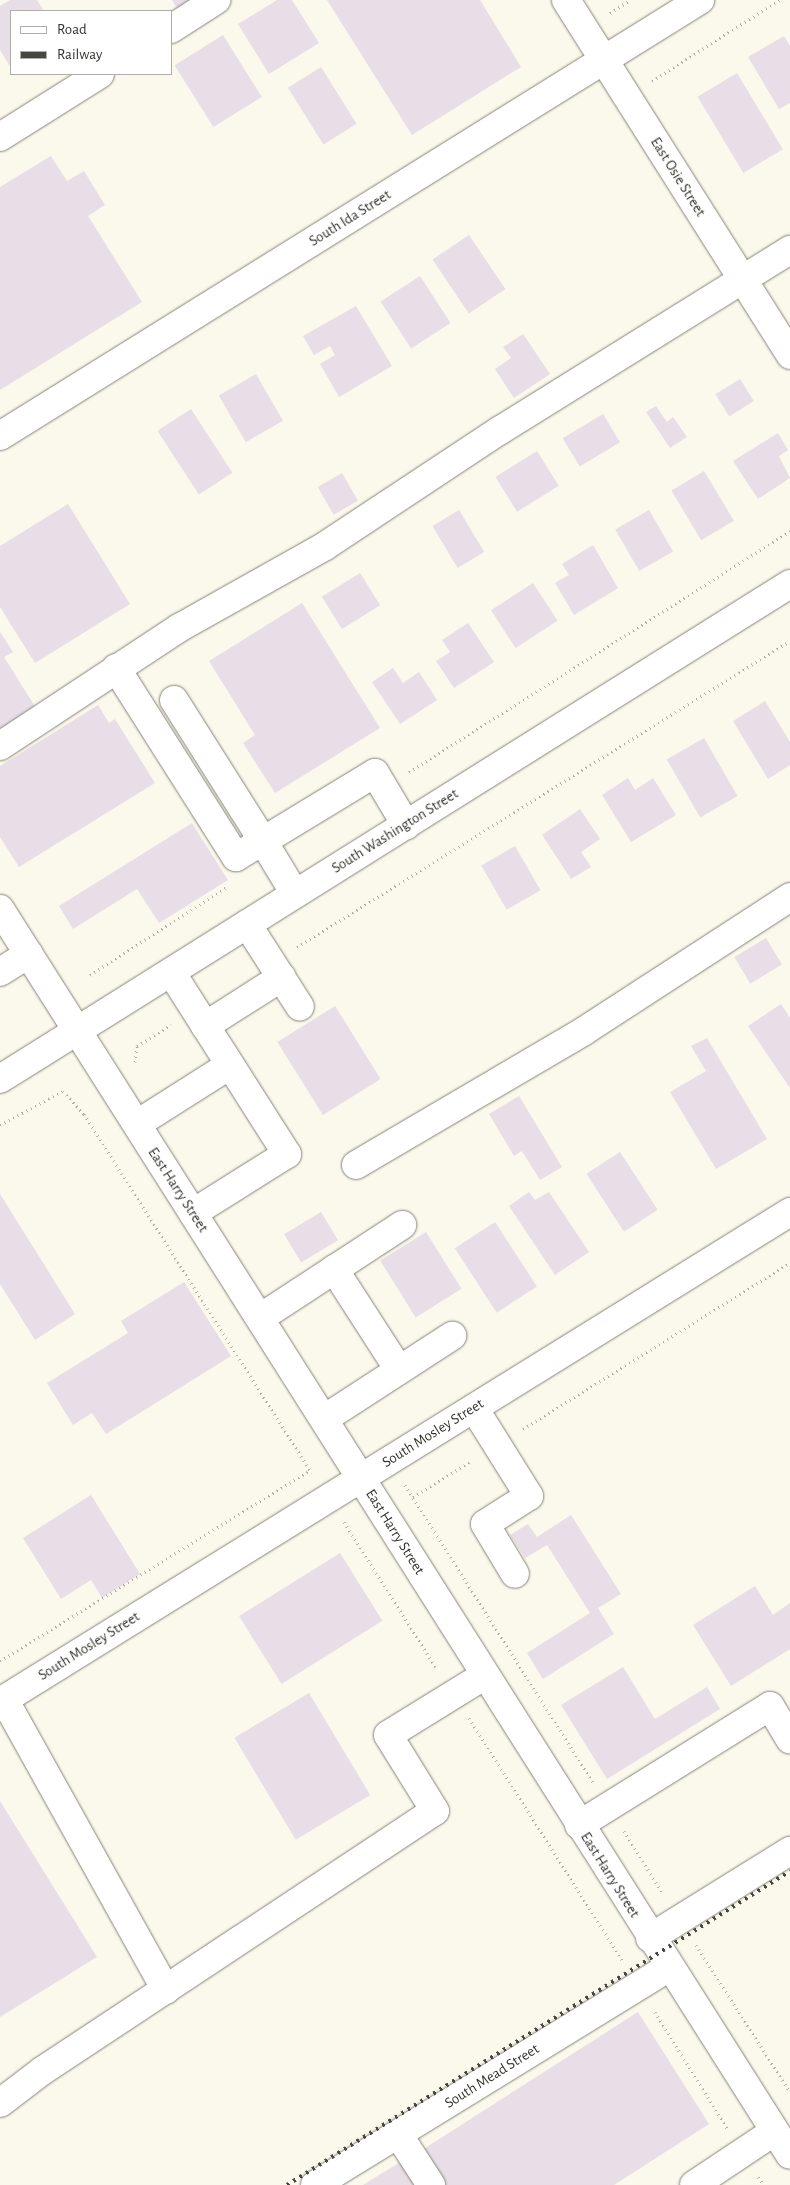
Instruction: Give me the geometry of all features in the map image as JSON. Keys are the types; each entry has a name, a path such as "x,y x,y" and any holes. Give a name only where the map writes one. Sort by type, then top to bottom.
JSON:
{"street":[{"path":"172,27 216,0"},
{"name":"East Osie Street","path":"566,0 790,355"},
{"name":"South Ida Street","path":"0,436 700,0"},
{"path":"0,136 98,75"},
{"path":"0,746 179,628 325,546 499,432 790,250"},
{"name":"South Washington Street","path":"0,1079 790,584"},
{"path":"116,668 236,857 375,773 406,825"},
{"path":"174,700 295,894"},
{"path":"356,1165 584,1032 790,897"},
{"name":"East Harry Street","path":"0,909 324,1419 650,1938 790,2154"},
{"path":"247,924 300,1007"},
{"path":"0,972 28,954"},
{"path":"200,1018 277,969"},
{"path":"171,972 287,1154 193,1213"},
{"path":"137,1124 230,1065"},
{"name":"South Mosley Street","path":"2,1700 790,1212"},
{"path":"260,1318 402,1225"},
{"path":"334,1269 399,1370"},
{"path":"324,1419 452,1336"},
{"path":"474,1408 529,1496 485,1524 516,1574"},
{"path":"0,2103 42,2071 435,1811 388,1735 485,1675"},
{"path":"2,1700 166,1990"},
{"path":"579,1825 770,1706 790,1739"},
{"path":"650,1938 790,1851"},
{"name":"South Mead Street","path":"315,2185 669,1967"},
{"path":"700,2183 742,2152 775,2131"},
{"path":"398,2134 431,2185"}],"path":[{"path":"602,18 630,0"},
{"path":"647,84 780,0"},
{"path":"384,788 790,531"},
{"path":"277,969 790,640"},
{"path":"90,975 232,884"},
{"path":"139,1068 134,1060 137,1046 200,1018"},
{"path":"0,1125 63,1091 84,1114 764,2185"},
{"path":"412,1497 790,1263"},
{"path":"389,1460 790,2092"},
{"path":"0,1661 310,1470"}],"building":[{"path":"10,0 37,0 43,10 10,10 10,66 0,50 0,6"},
{"path":"172,0 194,0 178,10"},
{"path":"277,0 292,0 319,43 269,74 238,24"},
{"path":"327,0 480,0 521,67 412,135"},
{"path":"223,35 262,97 213,127 175,65"},
{"path":"784,36 790,46 790,103 779,109 748,57"},
{"path":"321,67 357,124 323,144 288,88"},
{"path":"737,73 783,149 743,173 698,97"},
{"path":"51,156 67,181 84,171 105,205 88,216 142,302 0,390 0,187"},
{"path":"469,235 505,289 469,313 433,260"},
{"path":"420,276 450,323 411,349 381,302"},
{"path":"356,306 392,366 339,397 320,364 335,355 330,346 314,355 303,336"},
{"path":"523,334 550,374 514,398 495,369 511,358 503,347"},
{"path":"256,374 283,421 246,442 219,396"},
{"path":"740,379 754,401 729,416 715,394"},
{"path":"656,406 667,422 673,417 687,437 670,448 646,412"},
{"path":"191,409 232,473 199,495 157,431"},
{"path":"603,414 620,442 580,466 563,438"},
{"path":"778,433 788,450 779,456 790,478 758,499 733,461"},
{"path":"537,451 559,486 517,512 495,477"},
{"path":"704,471 734,521 701,540 671,491"},
{"path":"342,473 358,501 334,515 318,487"},
{"path":"68,504 130,604 35,663 0,607 0,546"},
{"path":"459,510 484,552 458,568 432,526"},
{"path":"649,510 673,552 639,571 615,530"},
{"path":"593,545 618,588 574,615 555,583 569,575 562,564"},
{"path":"360,573 380,605 342,629 322,597"},
{"path":"533,583 558,621 516,648 491,610"},
{"path":"302,603 380,728 275,793 243,743 255,735 209,661"},
{"path":"468,623 494,662 454,688 436,661 450,652 442,640"},
{"path":"0,632 13,652 4,657 36,708 0,731"},
{"path":"393,668 403,683 419,672 437,700 400,724 372,682"},
{"path":"765,701 790,742 790,765 768,779 733,721"},
{"path":"98,705 109,723 115,719 155,783 19,867 0,837 0,766"},
{"path":"704,738 738,796 700,818 667,760"},
{"path":"628,778 635,790 653,778 676,815 631,842 602,795"},
{"path":"580,809 600,839 581,852 591,867 571,879 542,835"},
{"path":"192,823 228,880 159,923 137,889 73,929 59,906"},
{"path":"515,846 540,890 507,910 481,866"},
{"path":"766,938 782,965 750,984 734,957"},
{"path":"781,1004 790,1018 790,1088 748,1026"},
{"path":"335,1006 381,1079 323,1115 277,1042"},
{"path":"707,1038 767,1139 716,1169 670,1092 706,1071 691,1046"},
{"path":"519,1096 562,1167 540,1180 522,1151 514,1156 489,1114"},
{"path":"620,1152 658,1210 624,1232 586,1174"},
{"path":"529,1192 535,1200 549,1192 589,1252 555,1275 509,1206"},
{"path":"0,1194 75,1314 35,1340 0,1284"},
{"path":"321,1212 338,1240 301,1262 284,1234"},
{"path":"495,1222 537,1287 497,1313 455,1248"},
{"path":"426,1232 462,1289 416,1317 380,1261"},
{"path":"184,1282 231,1356 106,1434 92,1413 73,1425 47,1383 128,1333 121,1321"},
{"path":"91,1495 140,1574 102,1598 91,1580 61,1599 23,1538"},
{"path":"571,1515 621,1594 598,1608 614,1634 543,1679 527,1653 590,1613 547,1545 525,1558 510,1535 528,1524 537,1537"},
{"path":"340,1553 382,1621 281,1684 239,1616"},
{"path":"755,1586 773,1615 790,1603 790,1649 731,1686 693,1625"},
{"path":"623,1667 655,1719 707,1687 720,1709 607,1779 561,1705"},
{"path":"309,1693 370,1795 296,1840 234,1738"},
{"path":"0,1801 97,1957 0,2017"},
{"path":"638,2012 709,2124 614,2185 441,2185 419,2152"},
{"path":"405,2159 421,2185 363,2185"}],"railway":[{"path":"287,2185 790,1871"}]}
